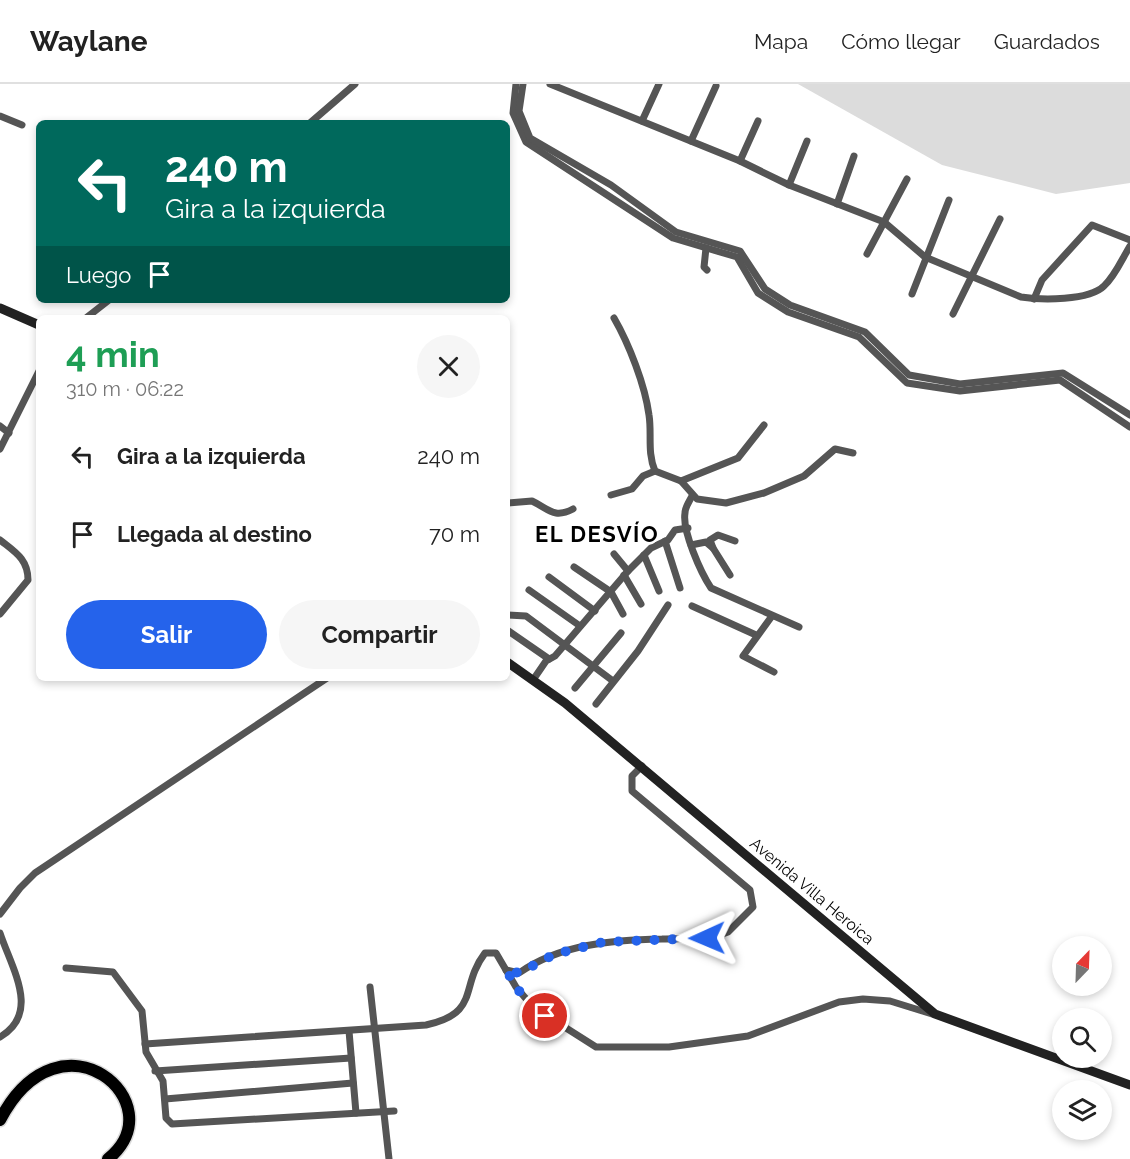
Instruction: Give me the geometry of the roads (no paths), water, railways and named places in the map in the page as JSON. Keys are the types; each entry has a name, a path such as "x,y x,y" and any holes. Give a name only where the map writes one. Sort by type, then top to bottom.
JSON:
{"highway":[{"path":"0,1120 9,1103 27,1083 59,1065 81,1064 99,1071 117,1084 125,1104 129,1123 123,1141 108,1159"}],"main road":[{"path":"0,309 36,324"},
{"name":"Avenida Villa Heroica","path":"510,664 642,766 935,1014 1130,1085"}],"street":[{"path":"516,84 513,113 526,142 673,238 737,257 758,293 788,312 859,337 907,382 960,391 1060,380 1130,426"},
{"path":"523,84 519,111 530,138 611,185 676,232 740,251 765,289 790,305 865,332 909,375 960,384 1063,373 1130,415"},
{"path":"550,84 740,160 789,185 884,222 925,257 1021,297 1034,299 1089,295 1104,286 1130,246"},
{"path":"642,121 658,84"},
{"path":"313,120 354,85"},
{"path":"691,141 716,86"},
{"path":"0,116 22,125"},
{"path":"740,160 758,121"},
{"path":"789,185 807,141"},
{"path":"837,204 854,156"},
{"path":"867,254 907,179"},
{"path":"912,294 949,200"},
{"path":"953,314 1000,219"},
{"path":"1034,299 1042,280 1092,225 1130,240"},
{"path":"706,248 704,267 707,270"},
{"path":"90,315 105,303"},
{"path":"614,318 625,338 649,413 650,454 655,471"},
{"path":"0,449 36,377"},
{"path":"681,481 738,458 764,425"},
{"path":"0,426 9,434"},
{"path":"611,495 632,489 644,476 655,471 681,481 692,496 714,504 742,500 804,476 835,449 853,453"},
{"path":"692,496 685,511 691,544 711,588 799,627"},
{"path":"510,502 532,501 553,514 573,509"},
{"path":"533,680 549,659 555,656 626,573 651,548 665,541 675,530 688,528"},
{"path":"712,548 710,540 718,535 735,542"},
{"path":"0,540 23,558 27,566 28,580 0,614"},
{"path":"665,541 680,588"},
{"path":"691,544 706,542 729,575"},
{"path":"614,554 641,604"},
{"path":"644,555 659,591"},
{"path":"574,567 611,592 623,614"},
{"path":"549,577 595,611"},
{"path":"529,590 580,626"},
{"path":"596,705 638,651 668,605"},
{"path":"692,606 756,635"},
{"path":"510,615 525,616 613,681"},
{"path":"772,616 756,635 743,656 774,672"},
{"path":"510,632 549,659"},
{"path":"575,688 621,633"},
{"path":"0,914 35,873 323,681"},
{"path":"506,970 519,973 555,954 604,942 717,936 728,932 753,907 750,890 632,791 632,776 642,766"},
{"path":"0,933 22,998 22,1015 13,1030 0,1037"},
{"path":"145,1044 376,1029 446,1021 460,1010 479,961 485,953 496,953 516,987 533,1007 596,1047 669,1047 748,1036 839,1002 863,999 890,1001 935,1014"},
{"path":"66,968 113,972 140,1005 145,1044 155,1071 163,1081 166,1118 172,1124 394,1111"},
{"path":"370,987 389,1159"},
{"path":"349,1031 356,1113"},
{"path":"155,1071 351,1058"},
{"path":"165,1099 353,1083"}],"district":[{"name":"EL DESVÍO","path":"597,534"}]}
